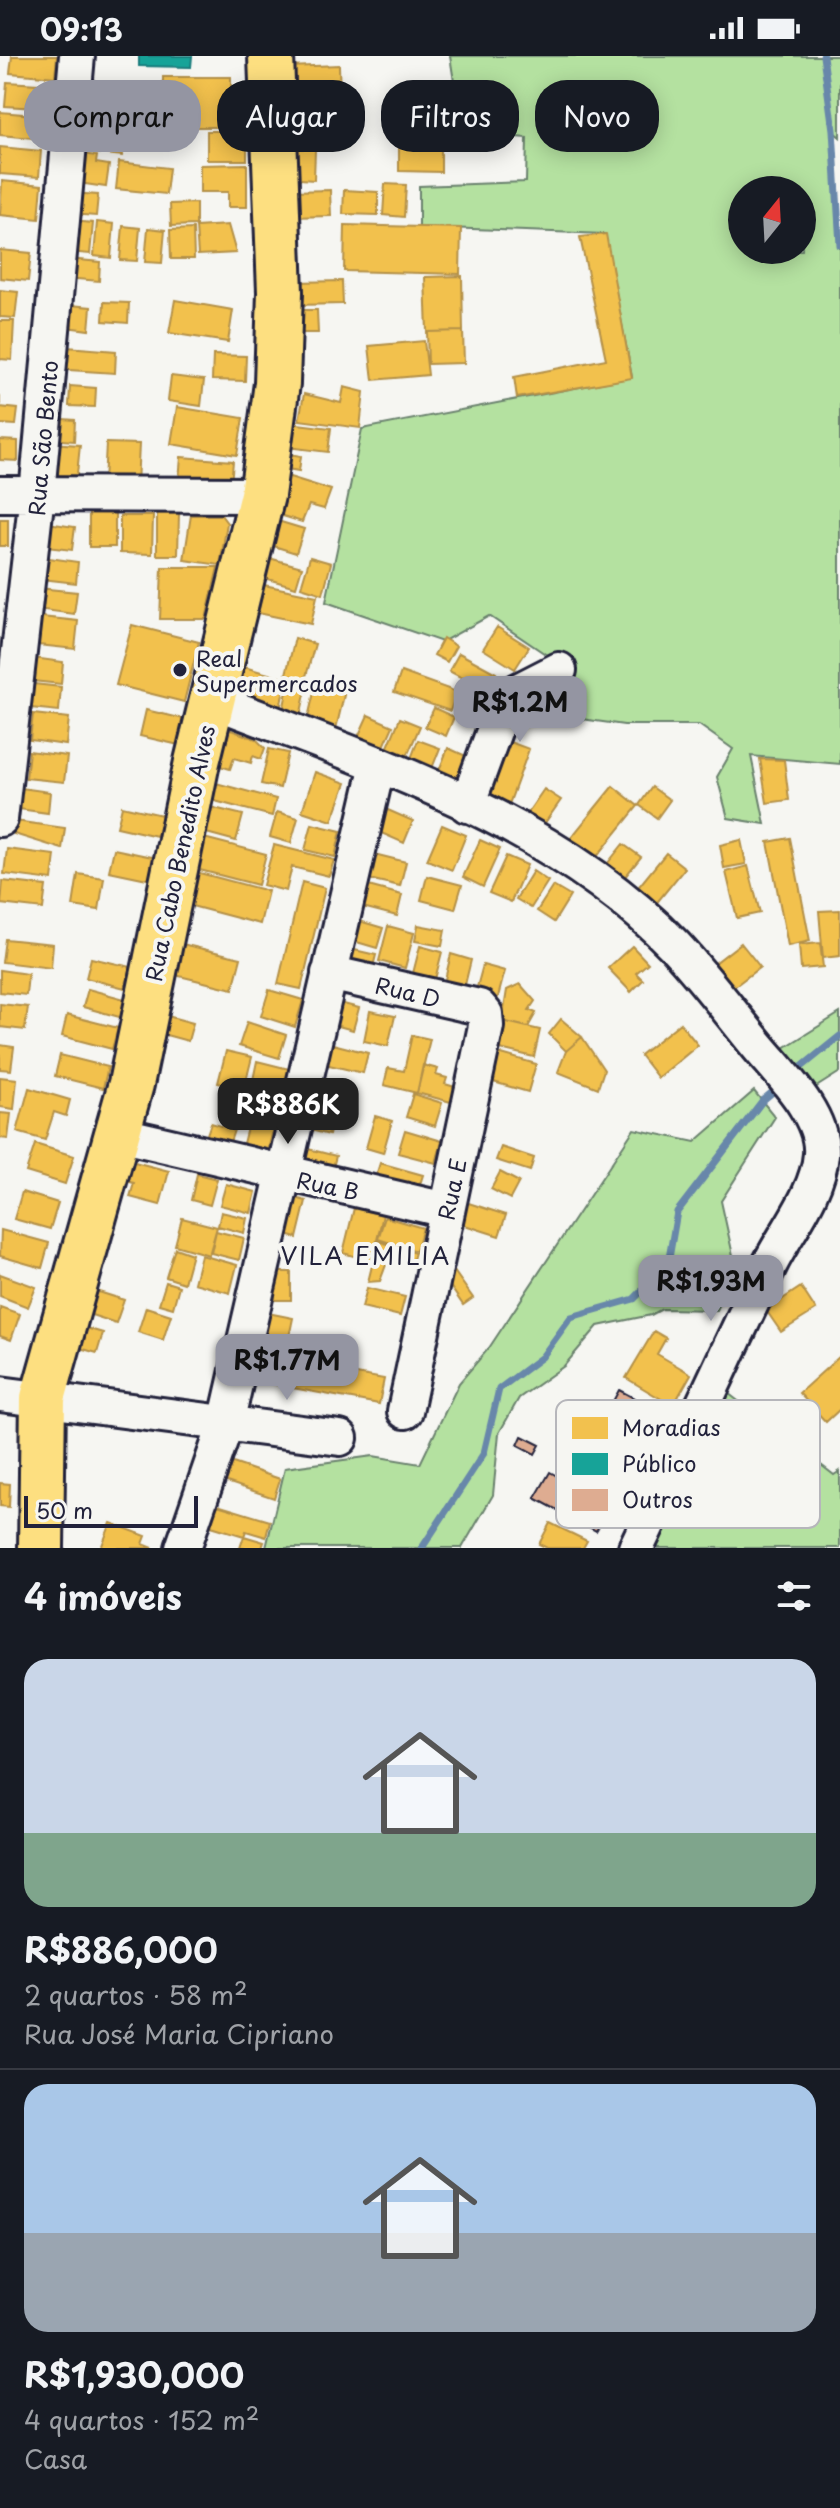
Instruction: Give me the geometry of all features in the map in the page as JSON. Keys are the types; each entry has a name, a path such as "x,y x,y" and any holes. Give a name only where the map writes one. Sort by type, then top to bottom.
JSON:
{"main road":[{"name":"Rua Cabo Benedito Alves","path":"41,1548 43,1398 118,1134 212,700 262,495 277,383 280,292 271,56"}],"street":[{"name":"Rua São Bento","path":"0,819 37,494 77,56"},
{"path":"0,494 262,495"},
{"path":"467,805 504,704 518,691 559,670"},
{"path":"212,700 378,764 467,805 534,839 616,894 674,945 797,1096 817,1126 821,1150 818,1171 706,1400"},
{"path":"183,1548 226,1423 378,764"},
{"name":"Rua D","path":"329,973 479,1007 485,1014"},
{"name":"Rua E","path":"405,1411 486,1026 485,1014"},
{"name":"Rua B","path":"118,1134 446,1210"},
{"path":"0,1394 340,1438"},
{"path":"636,1548 645,1528"}],"green space":[{"path":"450,56 840,56 840,137 833,131 840,245 840,764 751,756 765,824 728,818 717,777 733,749 699,725 624,725 504,708 563,666 489,616 442,642 326,602 362,429 632,377 605,234 419,227 419,186 526,182 527,138 519,137 519,80 454,80"},
{"path":"840,1013 840,1072 810,1091 776,1053"},
{"path":"754,1091 775,1117 721,1201 736,1269 717,1310 662,1309 651,1315 598,1326 564,1366 519,1398 499,1433 493,1495 462,1548 266,1548 285,1468 373,1456 420,1464 459,1383 489,1348 634,1129 695,1142"},
{"path":"724,1390 737,1400 719,1400"},
{"path":"820,1464 834,1475 840,1471 840,1548 649,1548 658,1528 820,1528"}],"building: Moradias":[{"path":"12,56 57,56 55,77 10,73"},
{"path":"339,65 339,80 288,80 288,67"},
{"path":"163,77 231,77 231,80 217,80 217,127 201,127 201,80 163,80"},
{"path":"7,82 24,83 24,107 5,106"},
{"path":"0,112 24,114 24,137 0,135"},
{"path":"207,131 217,131 217,152 247,152 247,160 207,160"},
{"path":"0,147 41,152 39,177 0,174"},
{"path":"88,152 122,152 122,156"},
{"path":"286,152 315,152 314,180 285,178"},
{"path":"399,152 441,152 441,172 399,171"},
{"path":"75,153 97,156 96,163 109,165 106,187 71,182"},
{"path":"119,162 169,168 166,194 116,189"},
{"path":"247,164 247,207 228,207 228,192 200,192 200,165"},
{"path":"2,181 42,185 39,219 0,215"},
{"path":"385,184 406,185 404,217 383,215"},
{"path":"330,190 331,216 292,217 291,191"},
{"path":"344,190 378,192 378,215 343,214"},
{"path":"71,193 98,195 96,216 70,214"},
{"path":"196,203 196,225 171,226 170,204"},
{"path":"71,221 93,223 90,254 68,252"},
{"path":"97,222 114,224 111,258 94,256"},
{"path":"228,225 236,253 198,255 196,227"},
{"path":"345,225 461,228 460,274 344,271"},
{"path":"123,226 140,228 137,261 120,260"},
{"path":"148,228 165,230 162,263 145,262"},
{"path":"193,229 194,259 171,259 170,230"},
{"path":"606,234 632,378 517,398 514,377 606,359 580,237"},
{"path":"0,250 31,253 28,281 0,278"},
{"path":"68,259 100,262 99,281 66,278"},
{"path":"462,276 463,331 427,332 425,277"},
{"path":"342,281 343,304 295,305 295,282"},
{"path":"0,290 18,292 15,318 0,317"},
{"path":"175,300 233,310 228,342 169,333"},
{"path":"104,302 129,303 128,323 103,321"},
{"path":"60,304 91,307 89,330 58,326"},
{"path":"284,310 317,310 318,333 285,333"},
{"path":"0,321 14,321 12,360 0,359"},
{"path":"463,331 464,363 428,364 427,332"},
{"path":"424,341 428,375 373,380 369,346"},
{"path":"54,346 116,351 115,373 53,369"},
{"path":"213,355 246,356 245,381 212,380"},
{"path":"171,376 204,380 201,406 168,401"},
{"path":"70,386 96,388 95,407 69,406"},
{"path":"344,387 364,392 360,428 299,420 304,394 341,403"},
{"path":"0,407 18,409 16,425 0,424"},
{"path":"177,407 243,418 237,455 171,444"},
{"path":"49,418 75,420 74,441 48,439"},
{"path":"281,422 331,428 328,452 279,446"},
{"path":"0,440 18,441 18,461 0,460"},
{"path":"49,443 80,445 76,484 45,481"},
{"path":"106,443 139,444 137,485 104,483"},
{"path":"278,452 301,456 299,471 275,467"},
{"path":"181,457 233,461 231,484 179,480"},
{"path":"277,473 331,490 324,509 309,505 302,522 270,512"},
{"path":"89,512 115,513 115,547 89,547"},
{"path":"157,512 179,513 178,555 157,555"},
{"path":"191,515 221,515 227,523 220,565 184,560"},
{"path":"120,516 153,516 152,554 120,553"},
{"path":"0,519 8,519 8,546 0,546"},
{"path":"271,519 304,529 296,553 264,543"},
{"path":"41,522 75,527 72,550 38,546"},
{"path":"258,555 302,567 296,587 253,575"},
{"path":"35,556 78,562 76,583 33,578"},
{"path":"310,557 331,563 323,594 301,587"},
{"path":"162,567 218,567 206,619 160,619"},
{"path":"264,585 317,596 311,624 258,613"},
{"path":"38,588 77,592 74,614 36,609"},
{"path":"32,616 78,621 75,649 29,644"},
{"path":"132,625 199,642 184,702 116,685"},
{"path":"497,627 529,647 515,669 483,649"},
{"path":"295,638 315,644 305,680 286,674"},
{"path":"443,638 456,646 447,662 434,655"},
{"path":"459,653 496,673 487,691 449,671"},
{"path":"26,657 63,662 61,684 23,680"},
{"path":"234,664 286,679 278,719 228,698"},
{"path":"401,672 457,692 450,711 394,692"},
{"path":"289,681 307,685 298,726 281,722"},
{"path":"24,683 61,687 59,711 21,707"},
{"path":"316,684 345,691 336,729 307,722"},
{"path":"434,708 454,717 446,736 425,727"},
{"path":"146,710 184,719 179,745 140,736"},
{"path":"33,714 69,718 66,745 30,740"},
{"path":"368,715 393,726 378,760 353,748"},
{"path":"400,718 420,726 401,770 382,761"},
{"path":"228,729 256,739 265,748 261,759 253,756 251,763 234,758 230,769 214,764 222,732"},
{"path":"499,738 529,749 507,810 477,799"},
{"path":"418,740 440,748 427,781 406,772"},
{"path":"448,748 466,756 451,793 433,785"},
{"path":"269,749 288,753 280,788 261,784"},
{"path":"29,751 67,756 64,782 26,778"},
{"path":"760,759 784,760 789,800 767,803"},
{"path":"315,772 346,783 332,821 302,811"},
{"path":"212,782 276,799 272,816 207,799"},
{"path":"613,786 638,806 595,859 570,839"},
{"path":"14,787 50,792 48,813 11,808"},
{"path":"652,787 670,800 657,818 639,805"},
{"path":"544,789 561,800 542,827 526,815"},
{"path":"122,806 162,815 157,836 117,827"},
{"path":"206,806 243,815 236,841 199,831"},
{"path":"381,807 413,821 404,843 372,829"},
{"path":"277,812 298,818 291,843 270,837"},
{"path":"15,821 65,828 62,849 14,834"},
{"path":"312,824 341,831 335,857 305,850"},
{"path":"442,825 466,835 452,870 427,860"},
{"path":"200,837 266,854 258,885 192,868"},
{"path":"790,838 810,941 788,946 768,842"},
{"path":"480,840 500,849 483,887 463,877"},
{"path":"741,840 746,864 724,868 720,845"},
{"path":"623,844 641,857 616,888 599,874"},
{"path":"274,845 334,860 329,876 292,867 286,891 263,885"},
{"path":"7,849 55,855 52,880 4,874"},
{"path":"114,849 157,858 152,880 109,871"},
{"path":"370,853 406,862 400,886 364,878"},
{"path":"666,853 685,868 650,911 631,896"},
{"path":"506,856 527,865 511,902 489,893"},
{"path":"748,866 760,913 737,918 726,872"},
{"path":"192,871 268,891 260,924 184,904"},
{"path":"533,871 548,881 531,908 516,899"},
{"path":"78,874 104,878 99,910 73,906"},
{"path":"427,876 462,885 455,909 421,900"},
{"path":"3,881 46,886 43,909 1,904"},
{"path":"302,882 325,888 301,989 278,984"},
{"path":"357,883 402,895 397,916 351,904"},
{"path":"553,886 570,896 554,922 537,911"},
{"path":"840,910 840,956 823,958 819,911"},
{"path":"356,920 383,928 377,948 350,940"},
{"path":"418,925 445,930 442,946 415,941"},
{"path":"388,926 414,933 405,968 379,961"},
{"path":"5,939 53,944 51,968 2,962"},
{"path":"741,943 760,967 726,993 706,970"},
{"path":"820,943 823,967 801,969 799,945"},
{"path":"182,944 241,958 233,989 175,975"},
{"path":"420,946 442,952 432,991 410,985"},
{"path":"632,946 648,963 636,973 643,980 631,992 608,968"},
{"path":"346,948 376,955 370,979 340,972"},
{"path":"451,954 471,960 463,993 443,988"},
{"path":"91,958 131,967 125,988 86,978"},
{"path":"483,965 505,971 495,1008 473,1002"},
{"path":"0,970 28,974 26,995 0,992"},
{"path":"520,984 535,1001 529,1010 536,1013 528,1027 502,1021 507,990"},
{"path":"88,989 128,1000 123,1018 83,1007"},
{"path":"269,990 303,1000 295,1027 261,1016"},
{"path":"328,1000 359,1008 353,1030 323,1022"},
{"path":"0,1004 28,1007 25,1030 0,1027"},
{"path":"370,1011 395,1016 388,1046 364,1041"},
{"path":"160,1014 193,1023 188,1041 155,1032"},
{"path":"67,1015 118,1028 112,1049 62,1036"},
{"path":"561,1019 582,1037 566,1051 549,1034"},
{"path":"502,1021 540,1030 534,1057 496,1048"},
{"path":"247,1022 286,1035 279,1058 239,1046"},
{"path":"680,1023 698,1045 658,1078 640,1055"},
{"path":"412,1035 430,1039 417,1093 384,1085 388,1068 404,1071"},
{"path":"582,1037 604,1070 598,1088 558,1072 566,1051"},
{"path":"321,1041 368,1053 363,1073 316,1062"},
{"path":"0,1045 14,1047 11,1070 0,1069"},
{"path":"226,1051 252,1057 244,1089 218,1083"},
{"path":"498,1053 536,1064 528,1092 490,1081"},
{"path":"60,1055 108,1067 103,1088 55,1076"},
{"path":"257,1061 289,1069 284,1092 252,1085"},
{"path":"423,1065 438,1069 436,1075 447,1078 445,1084 455,1087 451,1102 417,1093"},
{"path":"0,1077 17,1079 14,1109 0,1107"},
{"path":"29,1088 70,1100 66,1116 54,1112 45,1140 17,1132"},
{"path":"413,1094 442,1103 435,1126 406,1117"},
{"path":"309,1107 334,1114 329,1135 304,1128"},
{"path":"0,1113 11,1114 8,1139 0,1138"},
{"path":"375,1116 392,1121 383,1153 366,1148"},
{"path":"249,1120 274,1126 265,1162 240,1155"},
{"path":"211,1123 234,1130 226,1154 203,1146"},
{"path":"405,1130 442,1141 436,1163 398,1153"},
{"path":"35,1144 74,1156 65,1184 26,1172"},
{"path":"300,1147 336,1156 330,1179 294,1170"},
{"path":"501,1147 534,1158 530,1171 496,1160"},
{"path":"123,1159 169,1171 160,1205 130,1197 134,1183 118,1179"},
{"path":"380,1163 423,1175 416,1197 373,1185"},
{"path":"500,1172 519,1182 510,1199 491,1189"},
{"path":"197,1174 217,1179 210,1205 191,1200"},
{"path":"226,1184 256,1192 251,1213 220,1205"},
{"path":"22,1192 58,1203 50,1229 14,1219"},
{"path":"285,1195 306,1201 297,1238 275,1232"},
{"path":"459,1200 506,1215 499,1236 452,1221"},
{"path":"354,1208 383,1215 372,1261 343,1253"},
{"path":"221,1212 247,1218 244,1233 218,1226"},
{"path":"385,1217 423,1228 416,1251 378,1239"},
{"path":"182,1218 217,1227 209,1255 175,1245"},
{"path":"1,1230 49,1243 42,1268 0,1256"},
{"path":"216,1231 244,1238 239,1260 211,1253"},
{"path":"378,1241 415,1253 412,1262 389,1257 380,1281 368,1282"},
{"path":"175,1248 192,1254 184,1283 166,1277"},
{"path":"201,1255 237,1265 230,1293 194,1283"},
{"path":"449,1264 473,1298 463,1305 439,1270"},
{"path":"274,1272 291,1272 291,1300 275,1300"},
{"path":"0,1274 36,1287 28,1307 0,1296"},
{"path":"166,1282 179,1286 173,1308 159,1304"},
{"path":"80,1286 124,1300 116,1323 73,1309"},
{"path":"801,1287 816,1310 781,1332 766,1310"},
{"path":"367,1288 405,1297 400,1316 362,1307"},
{"path":"0,1307 20,1314 11,1340 0,1336"},
{"path":"146,1307 171,1315 163,1340 138,1332"},
{"path":"253,1310 293,1318 287,1347 248,1339"},
{"path":"72,1324 103,1333 97,1353 66,1344"},
{"path":"654,1331 666,1338 657,1354 691,1374 676,1400 663,1400 626,1378"},
{"path":"244,1354 284,1362 280,1385 240,1378"},
{"path":"840,1356 840,1409 826,1422 820,1416 820,1400 806,1400 799,1393"},
{"path":"291,1362 384,1379 379,1404 287,1387"},
{"path":"224,1460 280,1479 274,1498 218,1479"},
{"path":"0,1483 10,1484 9,1507 0,1506"},
{"path":"204,1501 270,1521 266,1537 246,1531 244,1536 198,1522"},
{"path":"111,1523 146,1536 143,1544 153,1548 101,1548"},
{"path":"550,1523 587,1541 583,1548 547,1548 539,1544"},
{"path":"244,1536 264,1542 262,1548 240,1548"}],"building: Público":[{"path":"139,56 192,56 191,67 139,66"}],"building: Outros":[{"path":"619,1390 634,1398 633,1400 614,1400"},
{"path":"522,1436 540,1445 535,1454 518,1445"},
{"path":"550,1472 556,1475 556,1509 535,1498"}],"waterway":[{"path":"823,56 833,130 840,245"},
{"path":"793,1074 840,1036"},
{"path":"422,1548 484,1453 499,1389 542,1357 571,1317 634,1299 668,1264 677,1212 763,1100 781,1085"}],"place":[{"name":"Real Supermercados","path":"180,670"}],"district":[{"name":"VILA EMILIA","path":"366,1255"}]}
